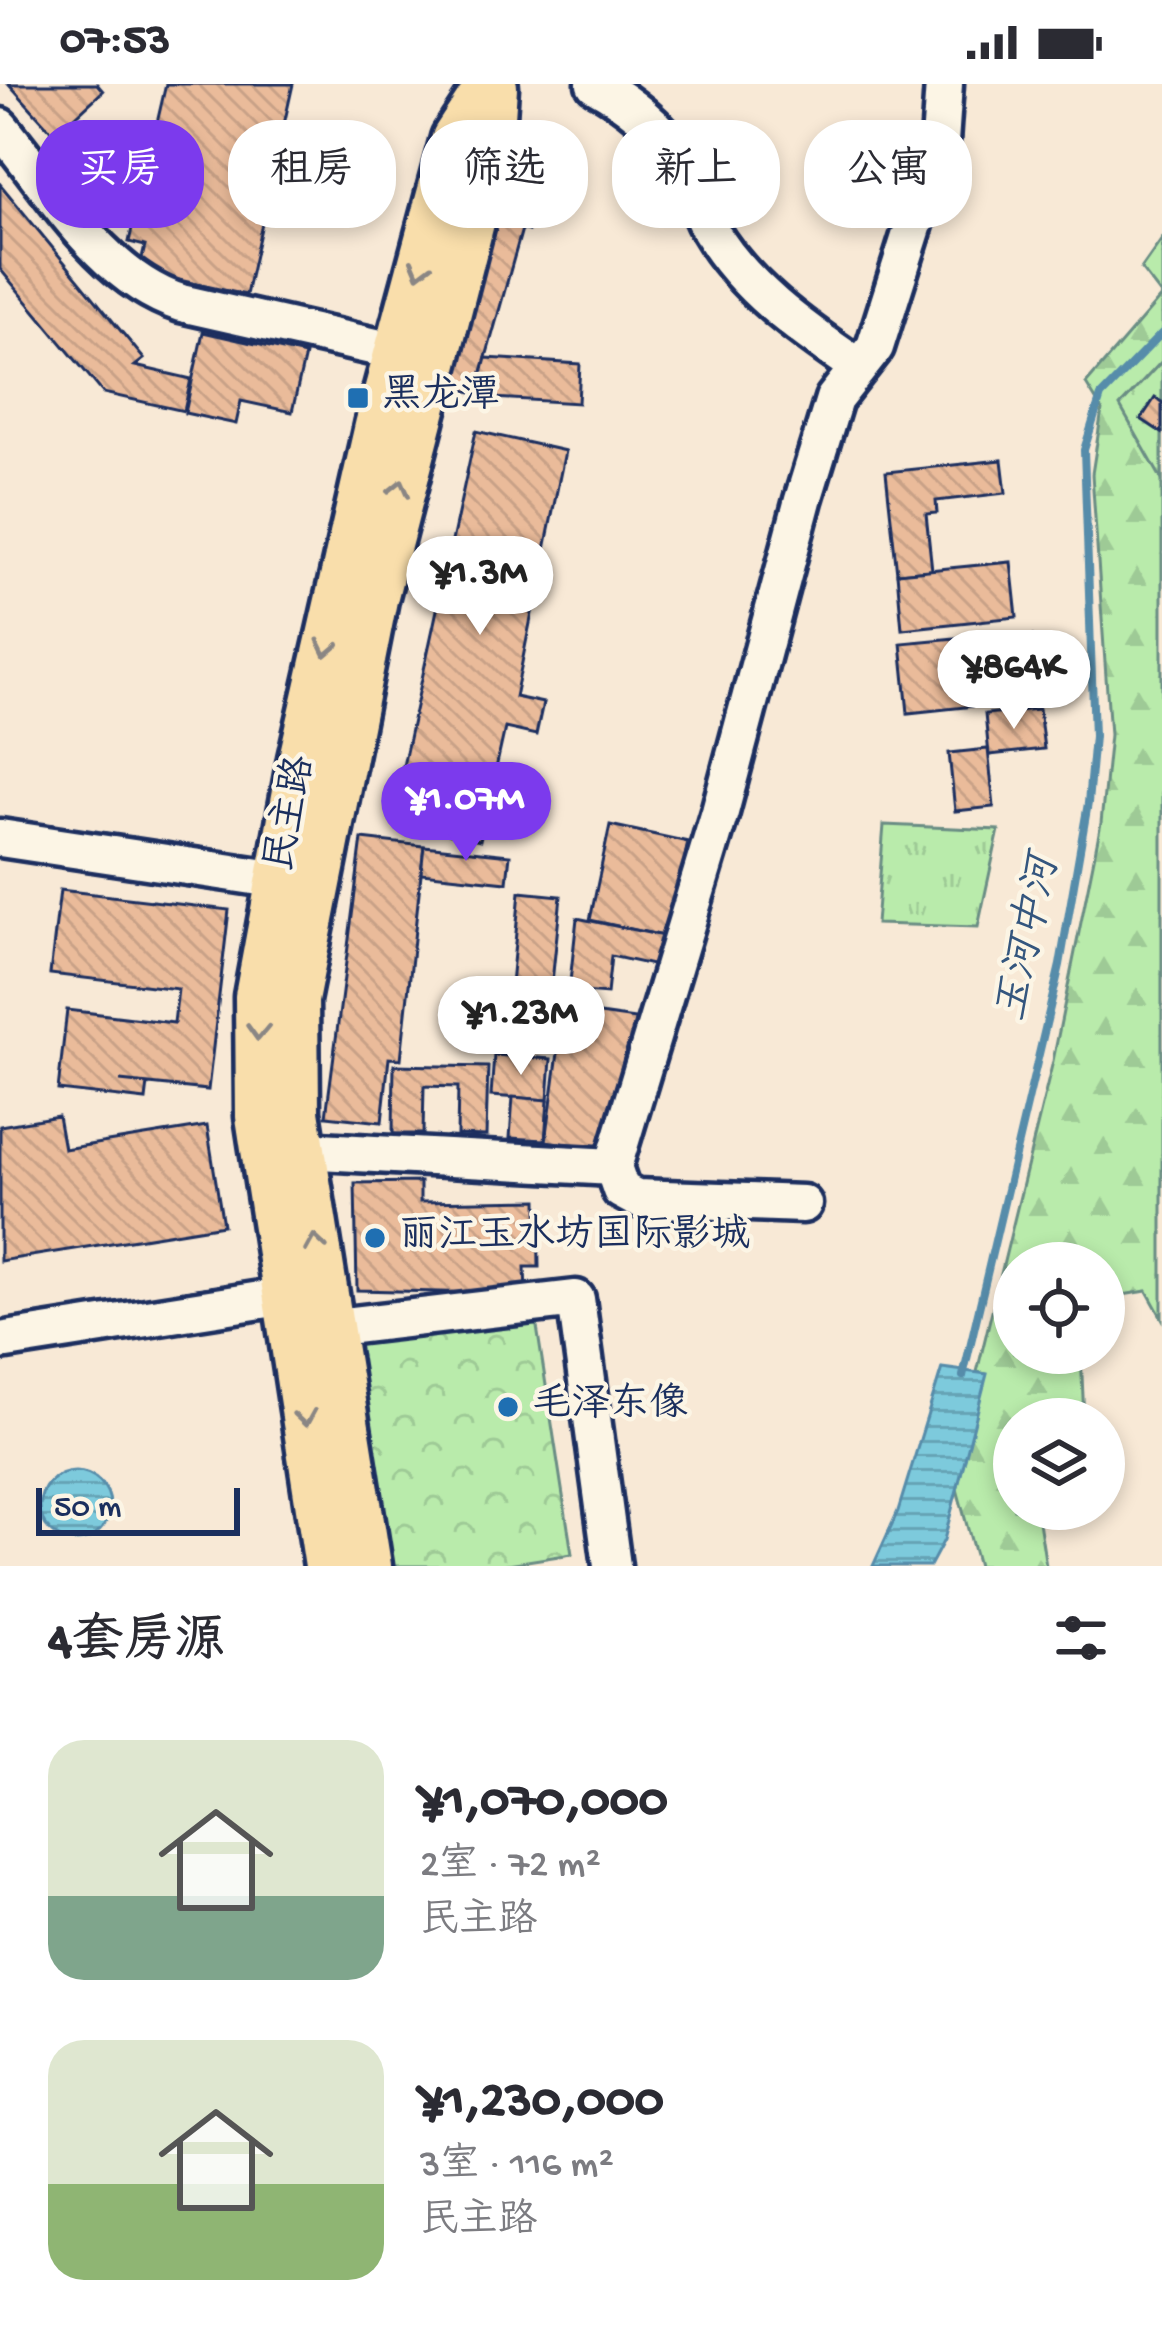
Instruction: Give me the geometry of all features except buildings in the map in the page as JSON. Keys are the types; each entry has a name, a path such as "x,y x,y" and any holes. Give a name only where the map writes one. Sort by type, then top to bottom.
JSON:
{"main road":[{"name":"民主路","path":"329,1566 257,1075 260,997 340,591 398,352 456,139 492,84"},
{"name":"民主路","path":"367,1566 292,1073 298,966 373,599 489,148 492,84"}],"street":[{"path":"595,84 632,108 679,158 708,227 751,280 800,328 858,367"},
{"path":"803,1204 636,1198 621,1190 613,1167 721,812 803,500 834,399 875,347 940,142 944,84"},
{"path":"0,127 115,265 147,290 181,303 398,352"},
{"path":"0,838 280,880"},
{"path":"301,1150 613,1167"},
{"path":"0,1342 287,1296"},
{"path":"328,1328 576,1299 612,1566"}],"green space":[{"path":"1162,239 1162,296 1141,269"},
{"path":"1162,296 1162,1318 1147,1291 1125,1295 1125,1242 1009,1242 1053,1061 1101,823 1110,735 1092,474 1102,410 1086,384"},
{"path":"1162,361 1162,480 1120,406"},
{"path":"884,825 999,830 978,927 876,924"},
{"path":"993,1307 993,1374 1082,1374 1083,1398 993,1398 993,1530 1040,1530 1046,1566 978,1566 957,1489 986,1374 977,1372"},
{"path":"535,1314 572,1554 495,1566 389,1566 355,1341"}],"water":[{"path":"942,1368 987,1374 944,1540 930,1566 873,1566 898,1511"},
{"path":"75,1471 100,1481 110,1506 100,1531 75,1541 50,1531 40,1506 50,1481"}],"waterway":[{"name":"玉河中河","path":"963,1376 1060,965 1088,803 1094,736 1084,450 1101,396 1162,333"}],"place":[{"name":"黑龙潭","path":"358,398"},
{"name":"丽江玉水坊国际影城","path":"375,1238"},
{"name":"毛泽东像","path":"508,1407"}]}
